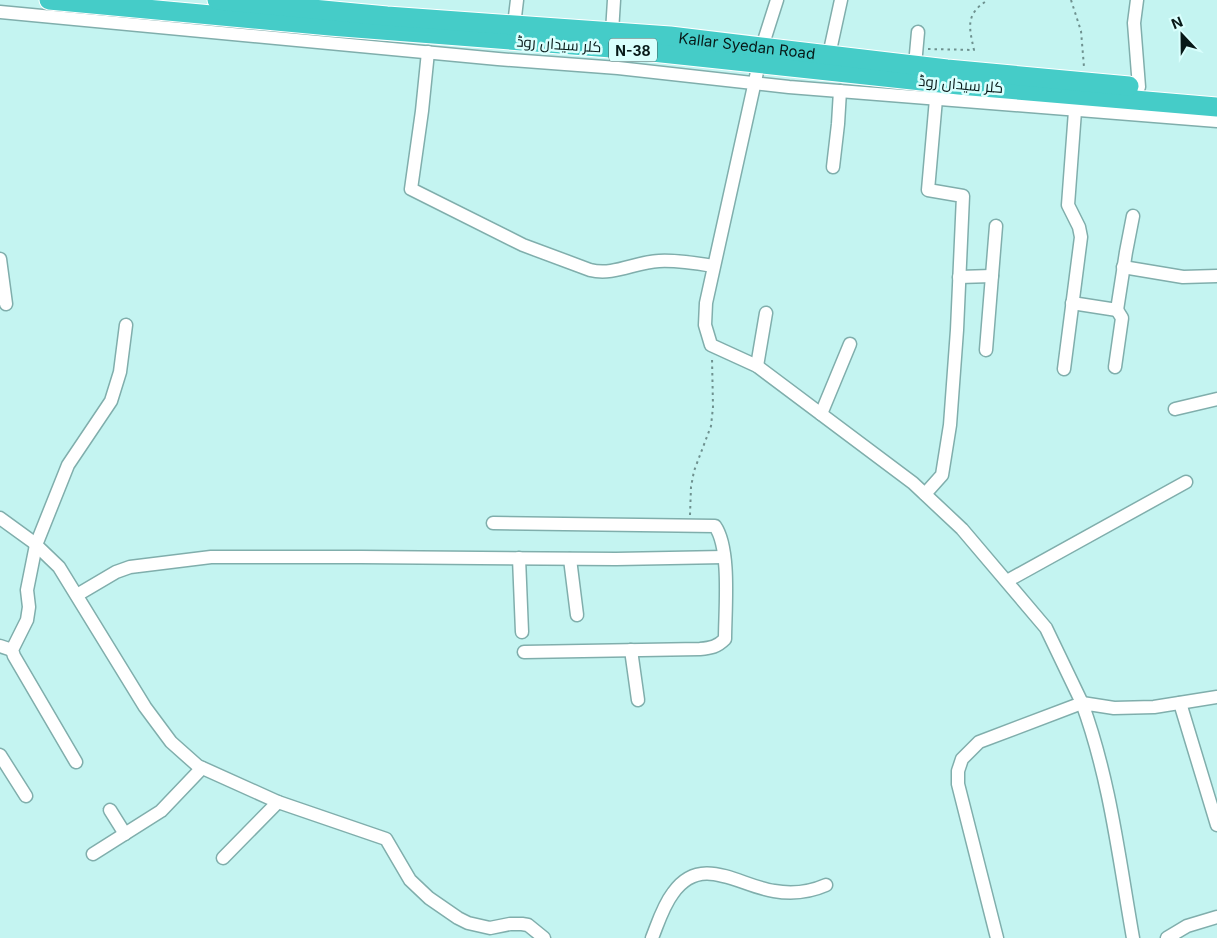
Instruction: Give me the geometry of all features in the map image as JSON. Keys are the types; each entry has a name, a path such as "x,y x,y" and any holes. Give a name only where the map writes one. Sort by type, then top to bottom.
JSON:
{"highway":[{"name":"کلر سیداں روڈ","path":"49,0 330,26 624,49 761,55 959,84 1217,107"},
{"name":"Kallar Syedan Road","path":"217,0 387,16 670,36 761,55 916,57 1085,82 1217,94"}],"street":[{"path":"514,25 517,0"},
{"path":"612,32 614,0"},
{"path":"777,0 761,55 706,303 705,325 712,345 757,366 913,483 962,529 1046,628 1082,704 1093,735 1115,833 1133,938"},
{"path":"829,55 841,0"},
{"path":"1137,0 1134,23 1139,87"},
{"path":"0,12 266,38 618,68 840,91 1217,121"},
{"path":"916,57 918,32"},
{"path":"428,52 422,111 410,189 523,245 600,272 610,272 658,261 714,266"},
{"path":"833,166 840,91"},
{"path":"925,494 942,475 950,425 963,196 928,190 936,99"},
{"path":"1064,369 1081,238 1079,227 1068,205 1075,111"},
{"path":"1115,367 1122,318 1117,310 1133,216"},
{"path":"986,350 996,226"},
{"path":"0,259 6,304"},
{"path":"1124,267 1183,277 1217,276"},
{"path":"959,277 992,276"},
{"path":"1072,303 1117,310"},
{"path":"757,366 766,313"},
{"path":"76,762 14,656 6,648 27,620 29,607 27,590 36,545 68,464 111,402 120,372 126,325"},
{"path":"821,414 850,344"},
{"path":"1174,409 1217,399"},
{"path":"1007,581 1186,482"},
{"path":"0,518 36,545 58,568 155,720 171,742 186,757 202,768 278,802 386,839 410,880 429,898 458,918 468,923 490,928 510,924 528,925 544,938"},
{"path":"493,523 714,526 723,542 726,639 719,645 712,648 524,652"},
{"path":"77,595 116,572 130,567 211,557 570,559 724,557"},
{"path":"518,558 522,632"},
{"path":"570,559 577,615"},
{"path":"632,650 638,700"},
{"path":"998,938 958,784 958,771 962,759 979,742 1082,704 1114,708 1154,707 1217,697"},
{"path":"1180,703 1217,825"},
{"path":"0,755 26,796"},
{"path":"93,854 160,812 202,768"},
{"path":"223,858 278,802"},
{"path":"110,810 125,834"},
{"path":"652,938 672,894 684,881 701,873 731,876 765,889 785,892 807,891 826,884"},
{"path":"1167,938 1181,929 1217,917"}],"path":[{"path":"916,57 974,50 969,30 971,16 979,6 988,0"},
{"path":"1071,0 1081,31 1085,82"},
{"path":"690,525 691,486 694,472 711,426 713,406 712,345"}]}
